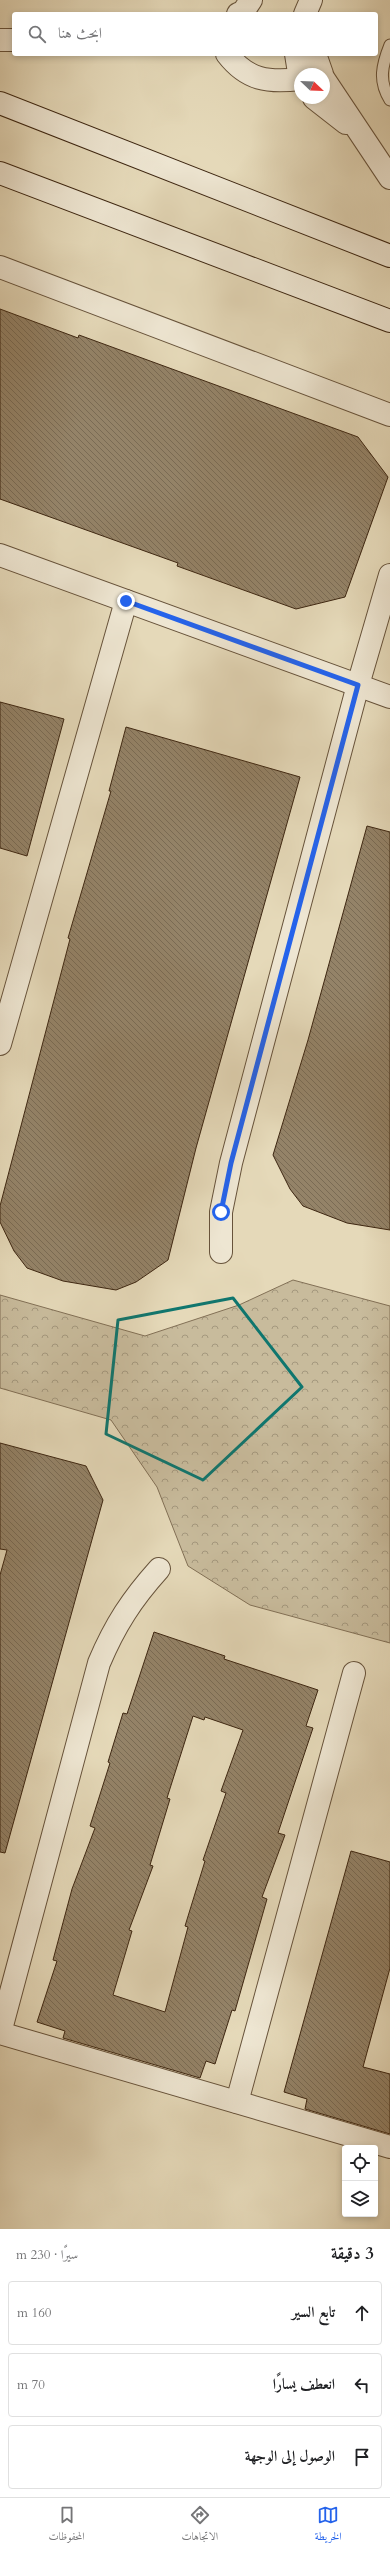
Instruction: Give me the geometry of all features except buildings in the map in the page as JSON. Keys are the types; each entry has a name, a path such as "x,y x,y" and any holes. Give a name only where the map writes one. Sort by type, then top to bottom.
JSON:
{"street":[{"path":"243,12 252,0"},
{"path":"306,12 311,0"},
{"path":"316,12 318,0"},
{"path":"0,40 12,40"},
{"path":"229,56 236,65 255,78 277,82 294,80"},
{"path":"296,56 298,68"},
{"path":"316,56 320,68"},
{"path":"330,88 390,178"},
{"path":"0,103 390,256"},
{"path":"321,104 357,130"},
{"path":"0,173 390,321"},
{"path":"0,267 390,415"},
{"path":"0,555 390,697"},
{"path":"221,1252 221,1212 231,1163 358,685 390,575"},
{"path":"0,1044 126,601"},
{"path":"159,1569 134,1597 122,1616 99,1663 0,2033 390,2147"},
{"path":"237,2102 354,1672"}],"lane":[{"path":"390,45 382,64 381,75 390,100"}],"highlighted area":[{"path":"233,1298 302,1387 203,1480 106,1434 118,1320"}],"green space":[{"path":"293,1280 390,1306 390,1643 250,1605 188,1566 157,1487 111,1420 0,1388 0,1295 145,1336 239,1305"}],"route":[{"path":"126,601 358,685 231,1163 221,1212"}]}
